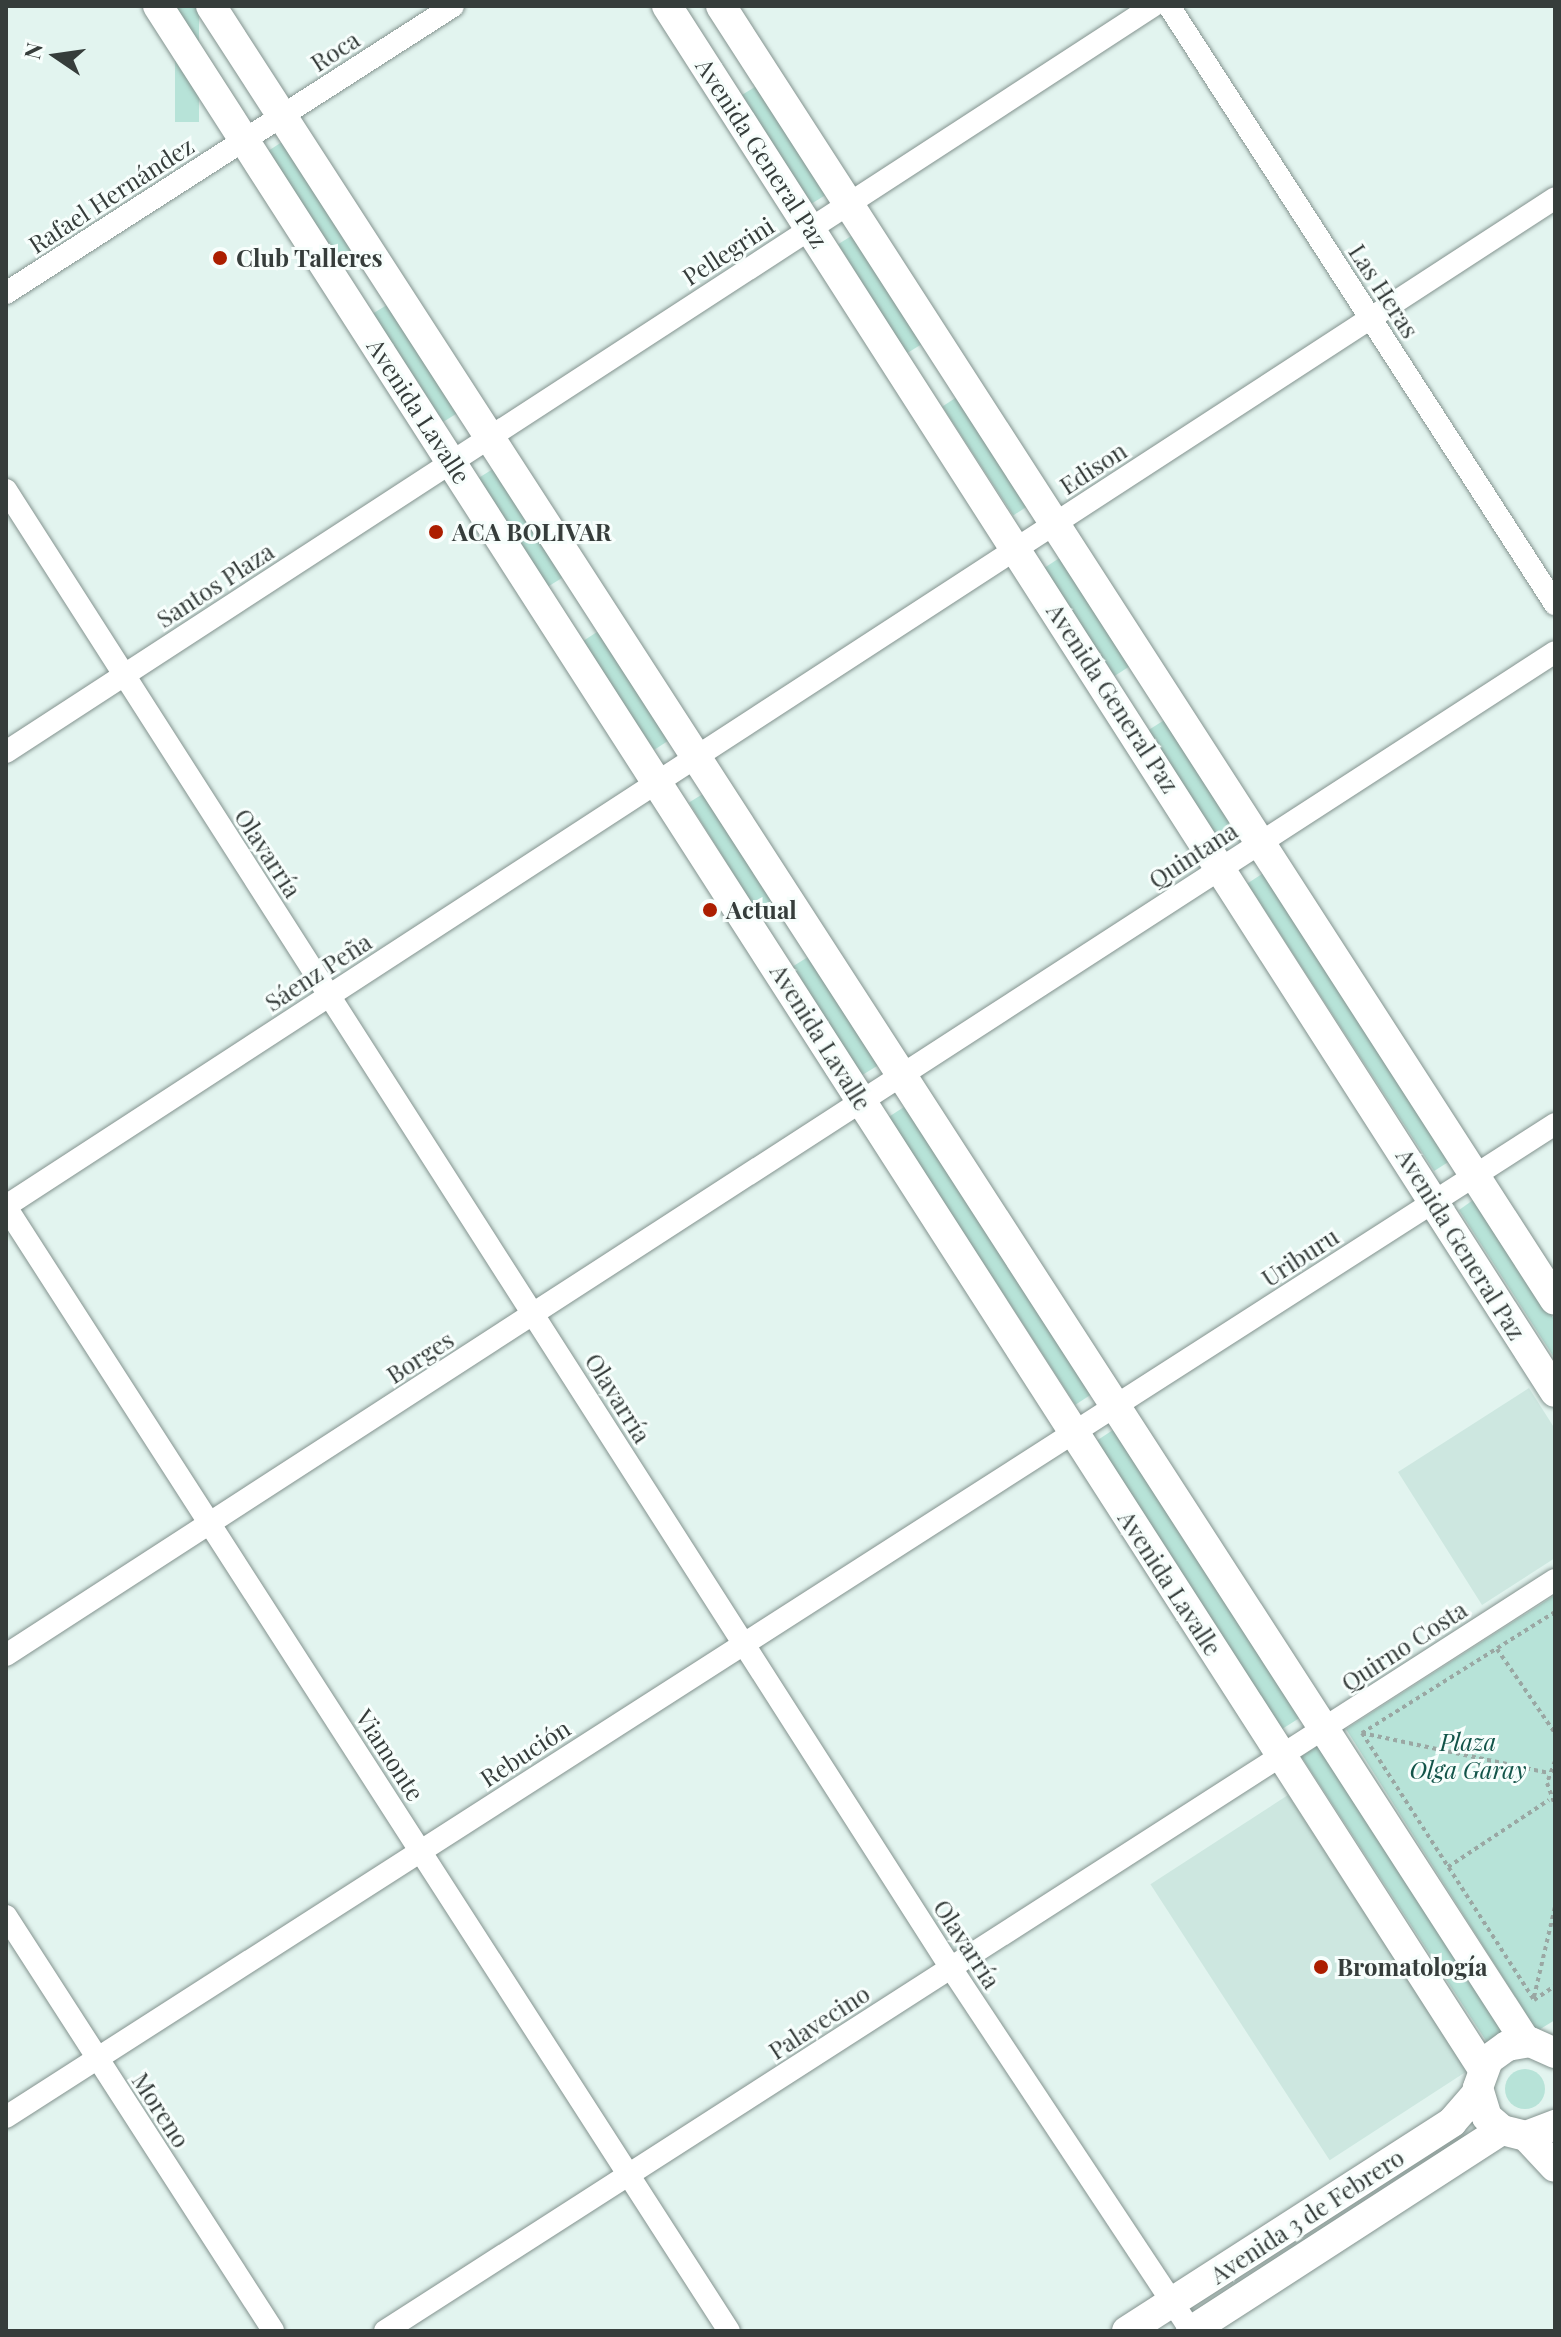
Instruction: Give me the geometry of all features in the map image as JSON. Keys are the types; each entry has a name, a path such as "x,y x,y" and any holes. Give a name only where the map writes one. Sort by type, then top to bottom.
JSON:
{"main road":[{"name":"Avenida Lavalle","path":"158,6 659,781 1281,1756 1481,2080 1487,2117 1514,2133 1555,2167"},
{"name":"Avenida Lavalle","path":"211,6 1324,1729 1544,2046"},
{"name":"Avenida General Paz","path":"667,6 1223,867 1555,1392"},
{"name":"Avenida General Paz","path":"721,6 1555,1300"},
{"name":"Avenida 3 de Febrero","path":"1127,2331 1452,2122 1500,2049 1544,2046"},
{"name":"Avenida 3 de Febrero","path":"1191,2331 1362,2219 1514,2133 1555,2125"},
{"path":"1344,2194 1362,2219"}],"street":[{"name":"Roca","path":"245,140 453,6"},
{"name":"Pellegrini","path":"452,462 1153,6"},
{"name":"Las Heras","path":"1169,6 1555,604"},
{"name":"Rafael Hernández","path":"6,293 245,140"},
{"name":"Edison","path":"659,781 1555,198"},
{"name":"Santos Plaza","path":"6,752 452,462"},
{"name":"Olavarría","path":"6,490 951,1968 1191,2331"},
{"name":"Quintana","path":"862,1103 901,1074 1555,652"},
{"name":"Sáenz Peña","path":"6,1206 659,781"},
{"name":"Borges","path":"6,1655 862,1103"},
{"name":"Uriburu","path":"1073,1433 1555,1124"},
{"name":"Viamonte","path":"6,1206 729,2331"},
{"name":"Rebución","path":"6,2117 1073,1433"},
{"name":"Quirno Costa","path":"1281,1756 1555,1580"},
{"name":"Palavecino","path":"385,2331 1281,1756"},
{"name":"Moreno","path":"6,1916 273,2331"}],"path":[{"path":"1362,1733 1555,1612"},
{"path":"1497,1649 1555,1733"},
{"path":"1324,1729 1362,1733 1548,1773"},
{"path":"1362,1733 1534,2000 1544,2046"},
{"path":"1555,1761 1548,1773 1549,1800 1555,1805"},
{"path":"1448,1867 1549,1800"},
{"path":"1534,2000 1555,1907"},
{"path":"1534,2000 1555,1986"}],"shaded area":[{"path":"1529,1388 1555,1429 1555,1558 1482,1605 1398,1472"},
{"path":"1288,1795 1467,2071 1330,2160 1150,1884"}],"green space":[{"path":"175,6 199,6 199,122 175,122"},
{"path":"758,85 826,194 809,205 741,96"},
{"path":"285,140 356,249 338,260 267,151"},
{"path":"856,233 924,342 907,354 838,244"},
{"path":"390,303 458,412 441,423 373,314"},
{"path":"960,395 1031,504 1013,515 942,406"},
{"path":"496,467 564,576 547,588 478,478"},
{"path":"1061,557 1131,665 1114,676 1044,568"},
{"path":"600,630 671,739 654,750 583,641"},
{"path":"1166,719 1234,828 1217,840 1148,730"},
{"path":"706,792 774,901 757,912 689,803"},
{"path":"1265,872 1452,1160 1434,1171 1247,883"},
{"path":"811,955 879,1064 862,1076 793,966"},
{"path":"907,1105 1094,1393 1075,1405 889,1117"},
{"path":"1476,1198 1555,1321 1555,1359 1459,1210"},
{"path":"1113,1430 1300,1718 1282,1729 1095,1441"},
{"name":"Plaza Olga Garay","path":"1555,1595 1555,2020 1537,2031 1346,1729"},
{"path":"1319,1745 1505,2032 1488,2043 1301,1756"},
{"path":"1525,2069 1539,2075 1545,2089 1539,2103 1525,2109 1511,2103 1505,2089 1511,2075"}],"place":[{"name":"Club Talleres","path":"220,258"},
{"name":"ACA BOLIVAR","path":"436,532"},
{"name":"Actual","path":"710,910"},
{"name":"Bromatología","path":"1321,1967"}]}
